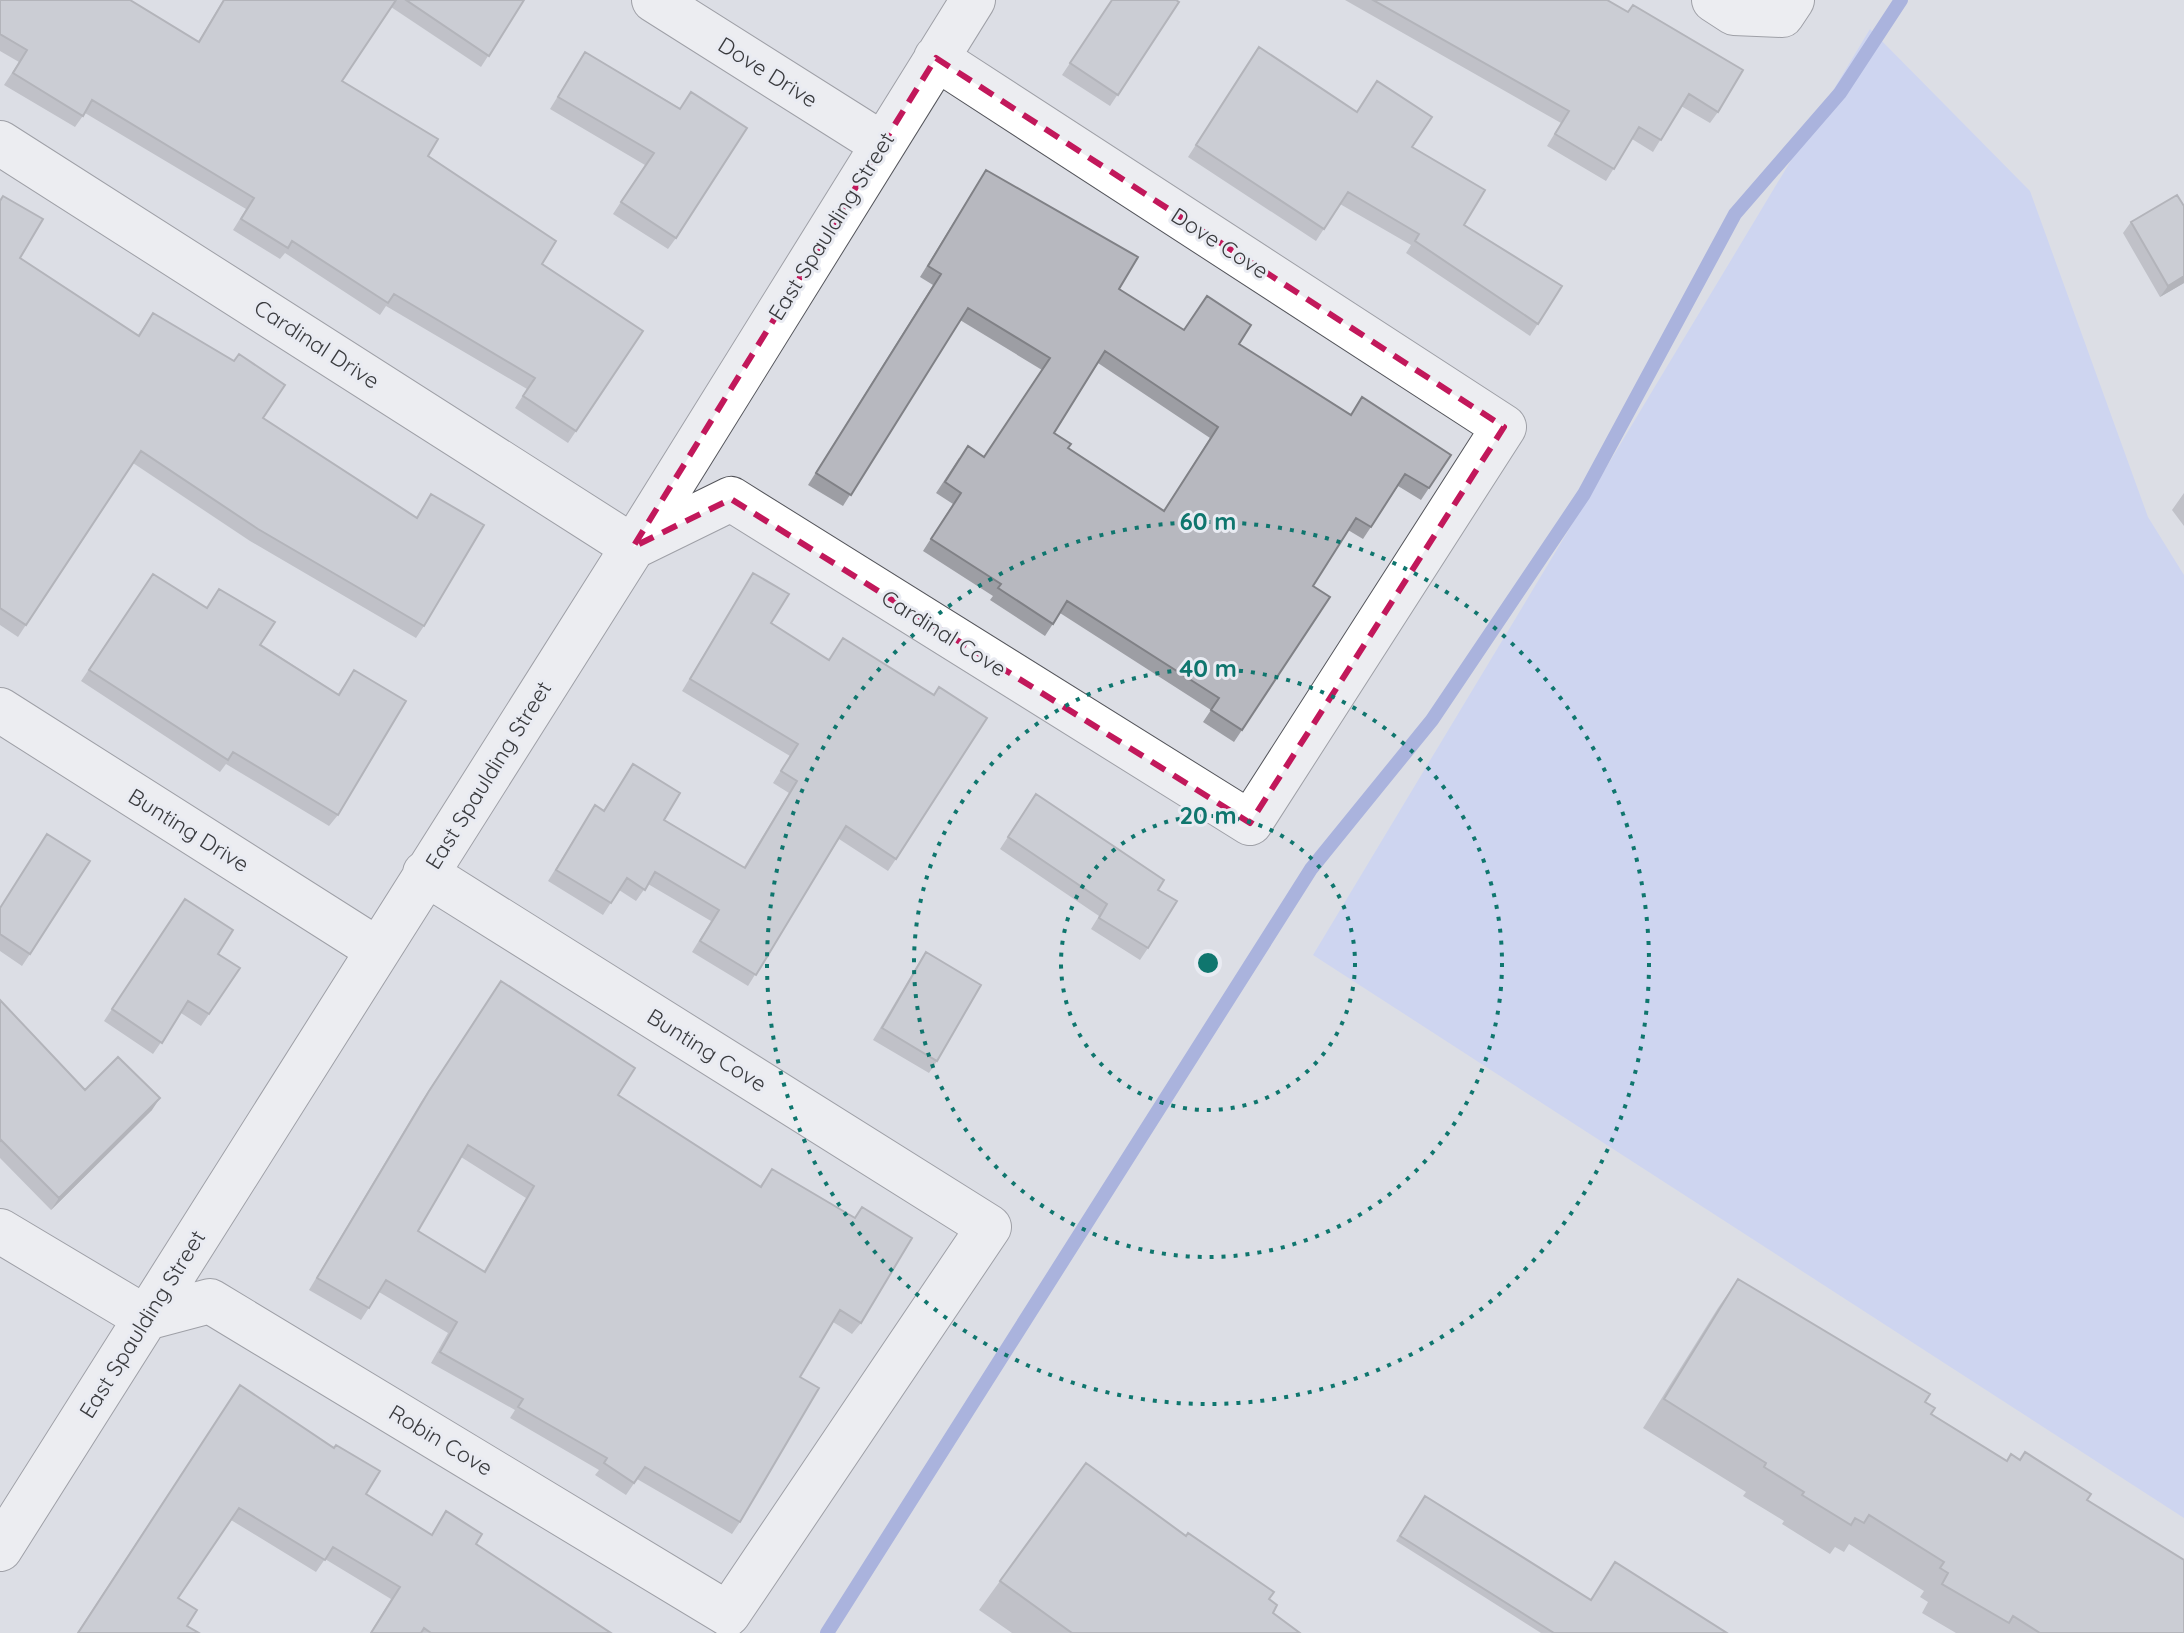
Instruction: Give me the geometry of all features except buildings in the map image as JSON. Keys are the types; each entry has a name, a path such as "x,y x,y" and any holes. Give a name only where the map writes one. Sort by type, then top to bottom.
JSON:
{"street":[{"name":"Dove Drive","path":"654,0 882,144"},
{"name":"East Spaulding Street","path":"0,1549 633,547 973,0"},
{"path":"1714,0 1734,13 1787,8"},
{"name":"Dove Cove","path":"936,58 1504,427 1250,823"},
{"name":"Cardinal Drive","path":"0,143 633,547"},
{"name":"Cardinal Cove","path":"633,547 731,499 1250,823"},
{"name":"Bunting Drive","path":"0,710 378,950"},
{"name":"Bunting Cove","path":"425,873 989,1227 728,1614"},
{"path":"0,1231 146,1318"},
{"name":"Robin Cove","path":"146,1318 210,1301 728,1614"}],"highlighted area":[{"path":"936,58 1504,427 1250,823 731,499 633,547"}],"shaded area":[{"path":"1870,29 2030,191 2148,517 2184,575 2184,1518 1313,955"}],"waterway":[{"path":"827,1633 1311,869 1432,720 1584,494 1735,214 1840,93 1901,0"}]}
